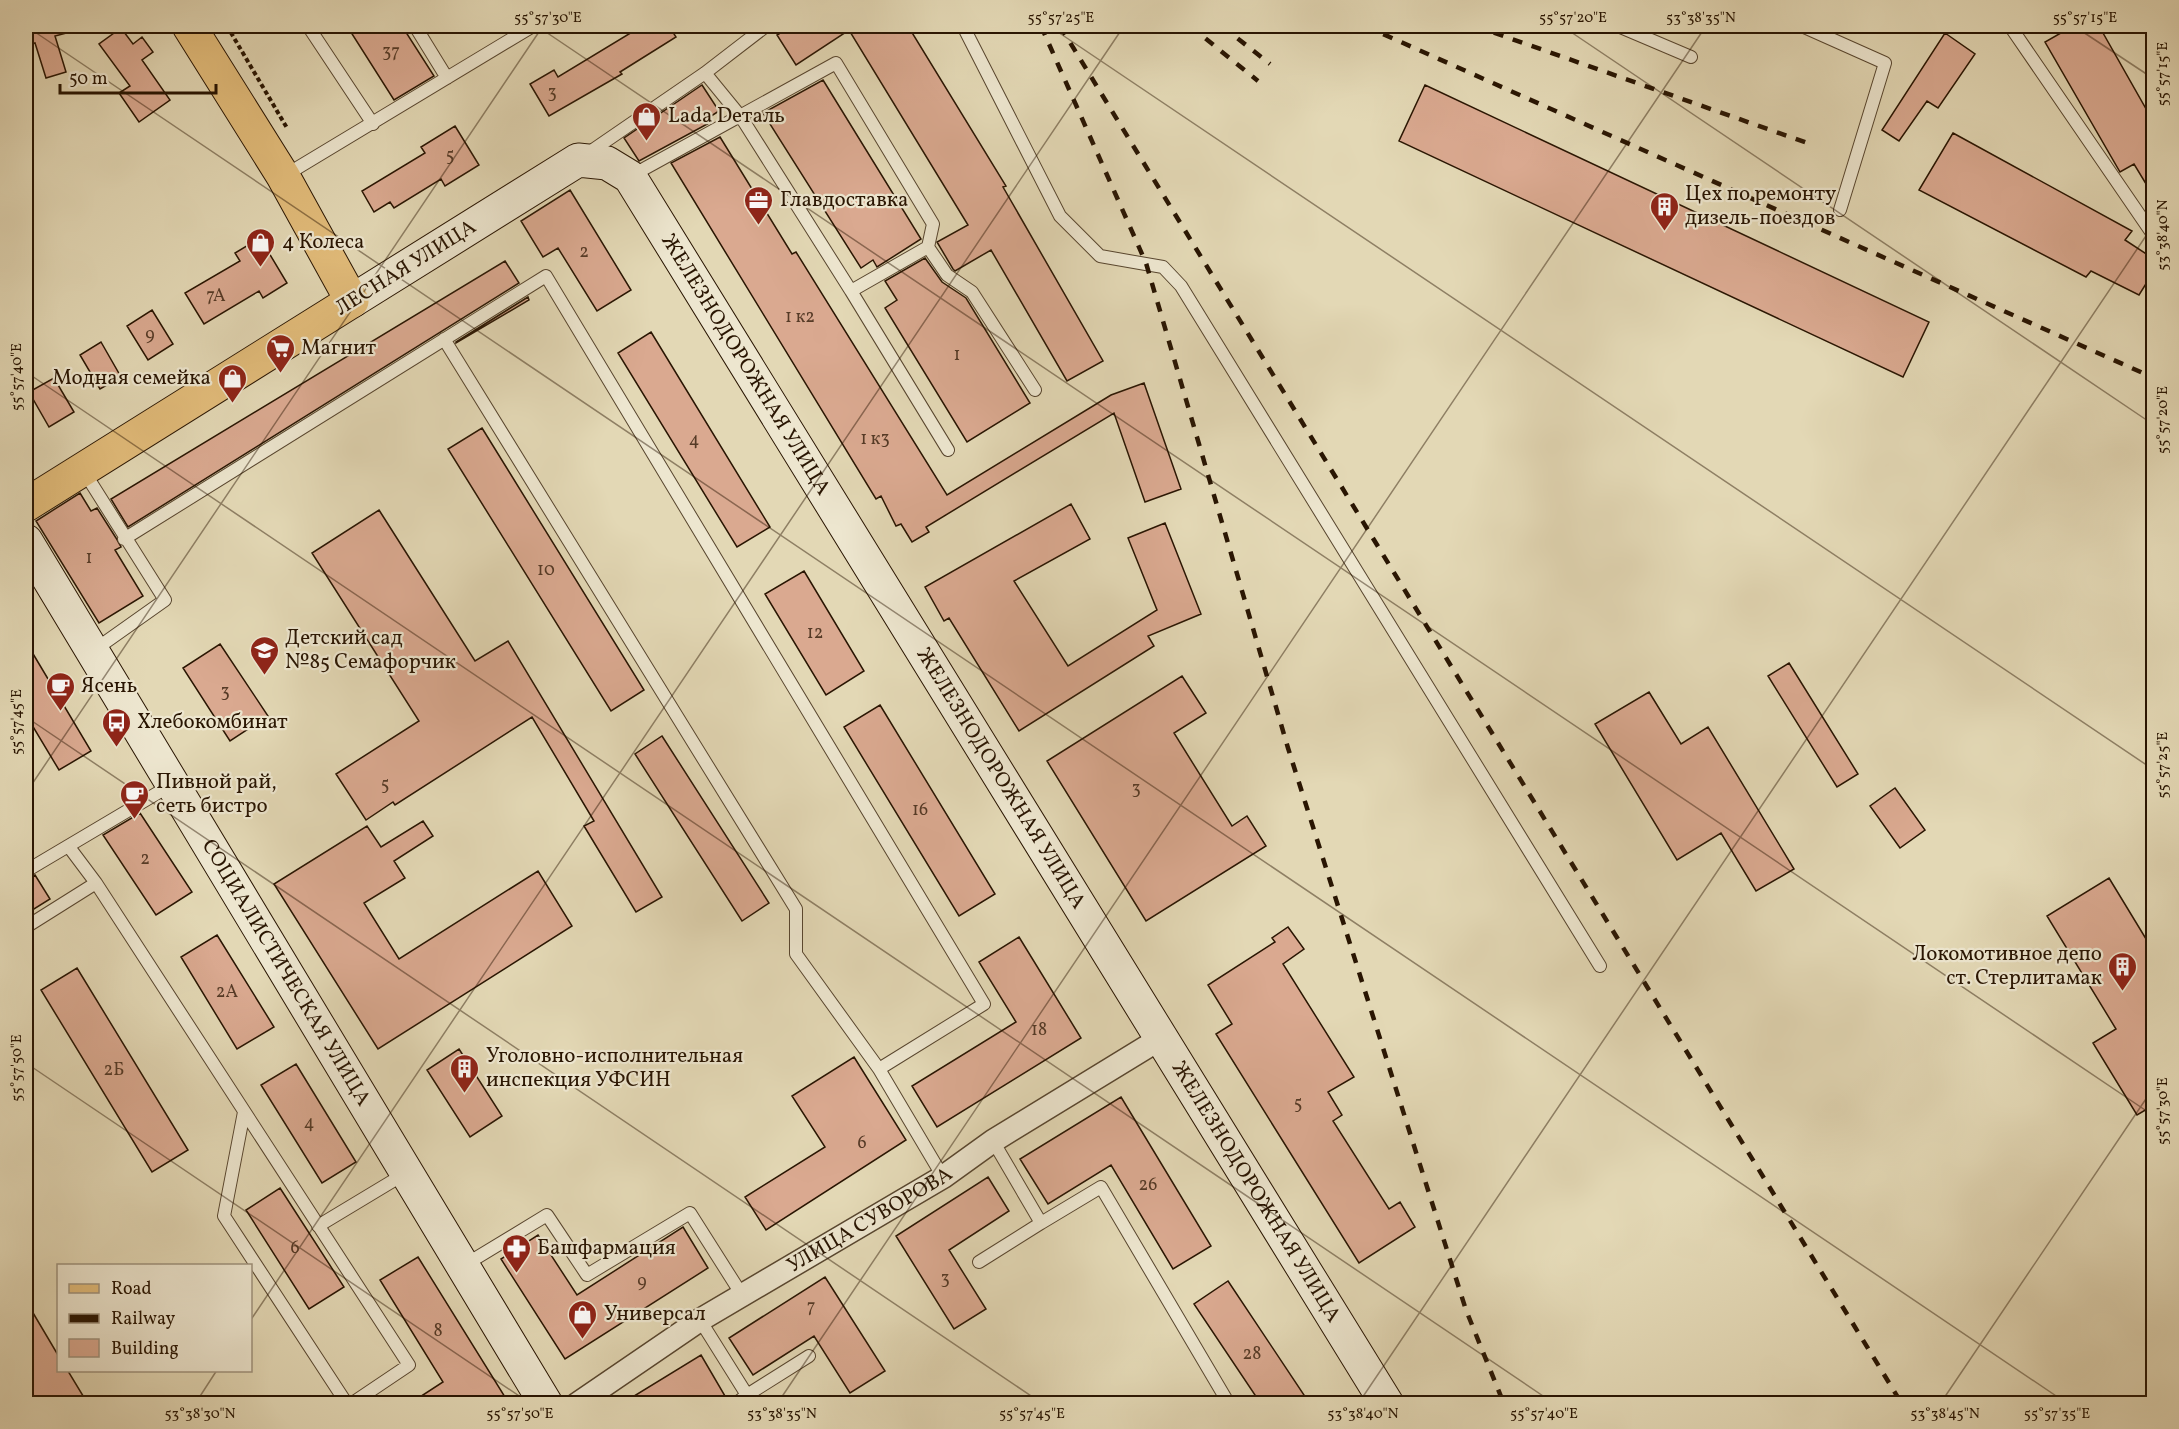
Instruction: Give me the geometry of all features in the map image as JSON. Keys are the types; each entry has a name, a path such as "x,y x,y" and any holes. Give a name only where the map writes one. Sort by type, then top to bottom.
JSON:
{"main road":[{"path":"189,26 295,170 352,301"},
{"name":"ЛЕСНАЯ УЛИЦА","path":"26,505 352,301 605,166"},
{"name":"ЖЕЛЕЗНОДОРОЖНАЯ УЛИЦА","path":"605,166 1163,1037 1388,1404"},
{"name":"СОЦИАЛИСТИЧЕСКАЯ УЛИЦА","path":"26,541 546,1404"}],"street":[{"name":"УЛИЦА СУВОРОВА","path":"577,1404 700,1320 943,1177 993,1141 1163,1037"}],"lane":[{"path":"308,26 373,124"},
{"path":"415,26 447,78"},
{"path":"295,170 533,26"},
{"path":"605,166 705,73 763,26"},
{"path":"963,26 1060,216 1100,256 1163,267 1181,286 1600,966"},
{"path":"1618,26 1691,57"},
{"path":"1802,26 1885,63 1840,210"},
{"path":"2010,26 2154,236"},
{"path":"605,166 741,117 836,63 933,224 928,247 947,275 972,292 1035,390"},
{"path":"705,73 741,117 948,450"},
{"path":"851,291 928,247"},
{"path":"124,538 546,276 984,1004 879,1069"},
{"path":"444,339 796,909 796,954 879,1069 943,1177"},
{"path":"82,468 165,600 92,651"},
{"path":"26,872 171,785"},
{"path":"69,847 96,884 409,1365 349,1404 224,1216 244,1112"},
{"path":"26,927 96,884"},
{"path":"993,1141 1041,1223"},
{"path":"318,1226 406,1172"},
{"path":"979,1262 1101,1187 1229,1404"},
{"path":"463,1266 547,1215 587,1275 690,1213 742,1295"},
{"path":"700,1320 747,1395"},
{"path":"735,1404 808,1356"}],"path":[{"path":"227,26 295,170"}],"building":[{"path":"26,26 77,26 78,30 55,36 66,72 46,78 35,43 26,45"},
{"path":"347,26 402,26 434,76 394,100"},
{"path":"642,26 669,26 676,37 620,72 622,74 549,116 530,84 554,70 558,77"},
{"path":"792,26 908,26 1006,186 1003,187 1103,361 1067,381 991,250 955,271 953,269 937,242 968,225 849,30 796,65 777,35"},
{"path":"2073,26 2099,26 2154,123 2154,197 2134,164 2120,172 2045,42"},
{"path":"121,28 133,44 142,37 153,52 142,60 170,100 139,122 119,93 130,86 99,44"},
{"path":"1945,33 1975,54 1938,108 1927,101 1899,141 1882,130"},
{"path":"823,80 921,239 877,267 873,260 861,268 763,113"},
{"path":"702,85 719,111 708,118 711,122 639,161 624,138"},
{"name":"Цех по ремонту дизель-поездов","path":"1425,85 1929,322 1903,377 1399,141"},
{"path":"455,126 479,165 445,186 441,179 394,208 390,202 374,212 362,191 425,153 421,147"},
{"path":"1953,133 2132,231 2125,240 2154,259 2154,271 2139,295 2091,271 2086,277 1919,190"},
{"path":"720,137 792,254 796,252 947,495 1111,395 1144,383 1181,489 1145,502 1114,413 926,527 929,532 912,542 901,524 896,526 881,496 876,499 671,163"},
{"path":"570,190 631,290 597,311 558,248 543,257 521,221"},
{"path":"260,238 287,283 263,298 259,291 204,324 185,293 240,261 235,253"},
{"path":"925,258 942,282 966,298 1030,403 967,442 885,308 897,300 885,281"},
{"path":"505,261 519,283 128,527 111,499"},
{"path":"528,297 529,300 456,343 456,342"},
{"path":"152,310 173,344 148,360 127,326"},
{"path":"651,332 770,527 737,547 618,353"},
{"path":"101,342 121,377 100,389 80,355"},
{"path":"54,378 74,412 49,427 29,392"},
{"path":"482,428 644,690 611,711 448,449"},
{"path":"80,493 91,511 97,508 116,538 121,547 115,550 143,596 99,623 36,521"},
{"path":"1071,504 1090,539 1014,581 1068,666 1157,610 1128,538 1165,523 1201,614 1148,636 1154,646 1019,731 949,618 944,621 925,587"},
{"path":"379,510 475,661 508,641 662,897 636,912 584,826 594,821 532,717 395,805 393,802 366,820 336,774 419,721 312,553"},
{"path":"804,571 864,671 826,695 765,594"},
{"path":"26,642 91,751 59,770 26,715"},
{"name":"Детский сад №85 Семафорчик","path":"220,644 268,716 230,741 183,668"},
{"path":"1789,663 1858,774 1837,787 1768,676"},
{"path":"1182,676 1206,713 1174,733 1232,826 1247,816 1266,846 1146,921 1047,761"},
{"path":"1649,692 1681,744 1708,727 1794,869 1756,891 1721,833 1677,860 1595,724"},
{"path":"880,705 995,894 959,916 844,727"},
{"path":"662,736 769,903 742,921 635,754"},
{"path":"1895,788 1925,830 1900,848 1870,806"},
{"path":"140,813 192,892 156,915 103,835"},
{"path":"423,821 433,836 394,861 405,878 364,903 399,959 538,871 572,926 378,1049 274,884 367,826 381,847"},
{"path":"35,875 50,899 26,914 26,879"},
{"name":"Локомотивное депо ст. Стерлитамак","path":"2109,878 2154,952 2154,1054 2147,1058 2154,1069 2154,1105 2137,1115 2093,1043 2116,1029 2047,916"},
{"path":"1288,927 1304,949 1283,964 1354,1077 1328,1092 1342,1115 1333,1121 1389,1209 1400,1202 1415,1227 1359,1263 1216,1034 1232,1024 1208,985 1275,942 1272,938"},
{"path":"217,935 274,1027 237,1049 181,957"},
{"path":"1019,937 1081,1038 937,1127 912,1086 1016,1022 979,962"},
{"path":"77,968 188,1150 152,1172 41,990"},
{"name":"Уголовно-исполнительная инспекция УФСИН","path":"459,1049 502,1116 470,1137 427,1070"},
{"path":"854,1057 906,1140 766,1230 745,1197 825,1147 792,1096"},
{"path":"296,1064 356,1162 322,1183 261,1085"},
{"path":"1121,1097 1211,1246 1173,1269 1111,1165 1048,1204 1020,1159"},
{"path":"988,1177 1009,1211 949,1250 986,1309 954,1329 896,1236"},
{"path":"280,1188 344,1287 309,1309 246,1210"},
{"path":"683,1227 708,1268 565,1359 501,1259 538,1235 577,1295"},
{"path":"418,1257 505,1397 495,1404 409,1404 443,1382 380,1280"},
{"path":"825,1277 885,1371 850,1393 814,1336 753,1375 729,1338"},
{"path":"1228,1281 1310,1404 1261,1404 1194,1304"},
{"path":"26,1301 57,1353 57,1372 69,1372 88,1404 38,1404 26,1383"},
{"path":"701,1355 725,1396 713,1404 621,1404"}],"railway":[{"path":"1041,26 1146,263 1288,748 1466,1310 1504,1404"},
{"path":"1060,26 1902,1404"},
{"path":"1190,26 1258,81"},
{"path":"1222,26 1270,64"},
{"path":"1365,26 2154,378"},
{"path":"1475,26 1813,145"}],"place":[{"name":"Lada Dеталь","path":"647,142"},
{"name":"Главдоставка","path":"759,226"},
{"name":"Цех по ремонту дизель-поездов","path":"1664,232"},
{"name":"4 Колеса","path":"261,268"},
{"name":"Магнит","path":"280,374"},
{"name":"Модная семейка","path":"232,404"},
{"name":"Детский сад №85 Семафорчик","path":"264,676"},
{"name":"Ясень","path":"60,712"},
{"name":"Хлебокомбинат","path":"116,748"},
{"name":"Пивной рай, сеть бистро","path":"135,820"},
{"name":"Локомотивное депо ст. Стерлитамак","path":"2123,992"},
{"name":"Уголовно-исполнительная инспекция УФСИН","path":"465,1094"},
{"name":"Башфармация","path":"516,1274"},
{"name":"Универсал","path":"583,1340"}]}
